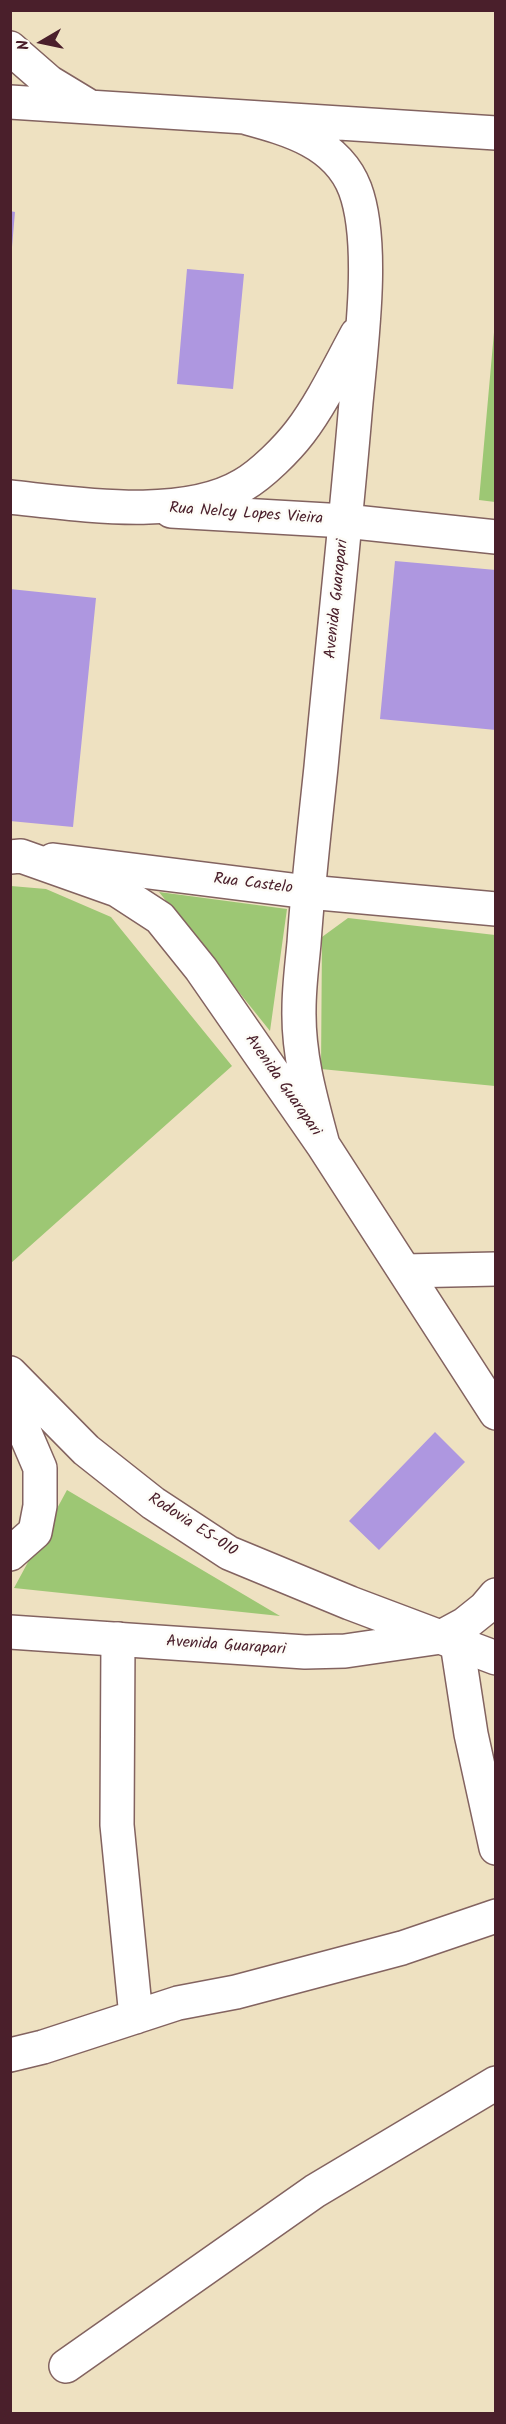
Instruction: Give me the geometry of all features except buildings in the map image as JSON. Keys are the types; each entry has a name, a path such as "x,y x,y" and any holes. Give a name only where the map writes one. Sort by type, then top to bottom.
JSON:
{"street":[{"path":"10,48 49,82 91,107"},
{"path":"10,102 495,133"},
{"name":"Avenida Guarapari","path":"244,117 289,129 314,141 346,171 355,189 365,244 362,325 308,892 299,1010 306,1081 323,1145"},
{"path":"10,497 104,506 190,503 222,495 244,484 277,456 300,432 362,325"},
{"name":"Rua Nelcy Lopes Vieira","path":"104,506 345,521 495,537"},
{"name":"Avenida Guarapari","path":"16,856 117,890 160,918 201,969 323,1145 495,1413"},
{"name":"Rua Castelo","path":"16,856 308,892 495,909"},
{"path":"405,1271 495,1269"},
{"name":"Rodovia ES-010","path":"10,1373 86,1450 153,1503 229,1553 350,1603 495,1658"},
{"path":"10,1398 40,1468 40,1506 35,1532 10,1554"},
{"path":"495,1595 485,1608 449,1640 495,1848"},
{"name":"Avenida Guarapari","path":"10,1632 305,1652 345,1651 449,1640"},
{"path":"117,1639 117,1825 136,2017"},
{"path":"10,2055 43,2047 178,2003 236,1992 402,1948 495,1916"},
{"path":"66,2366 315,2191 495,2083"}],"green space":[{"path":"495,321 496,502 479,500"},
{"path":"11,886 46,889 111,917 232,1066 11,1263"},
{"path":"159,892 287,909 270,1031"},
{"path":"348,918 495,935 495,1086 321,1069 322,937"},
{"path":"67,1490 280,1616 14,1588"}]}
